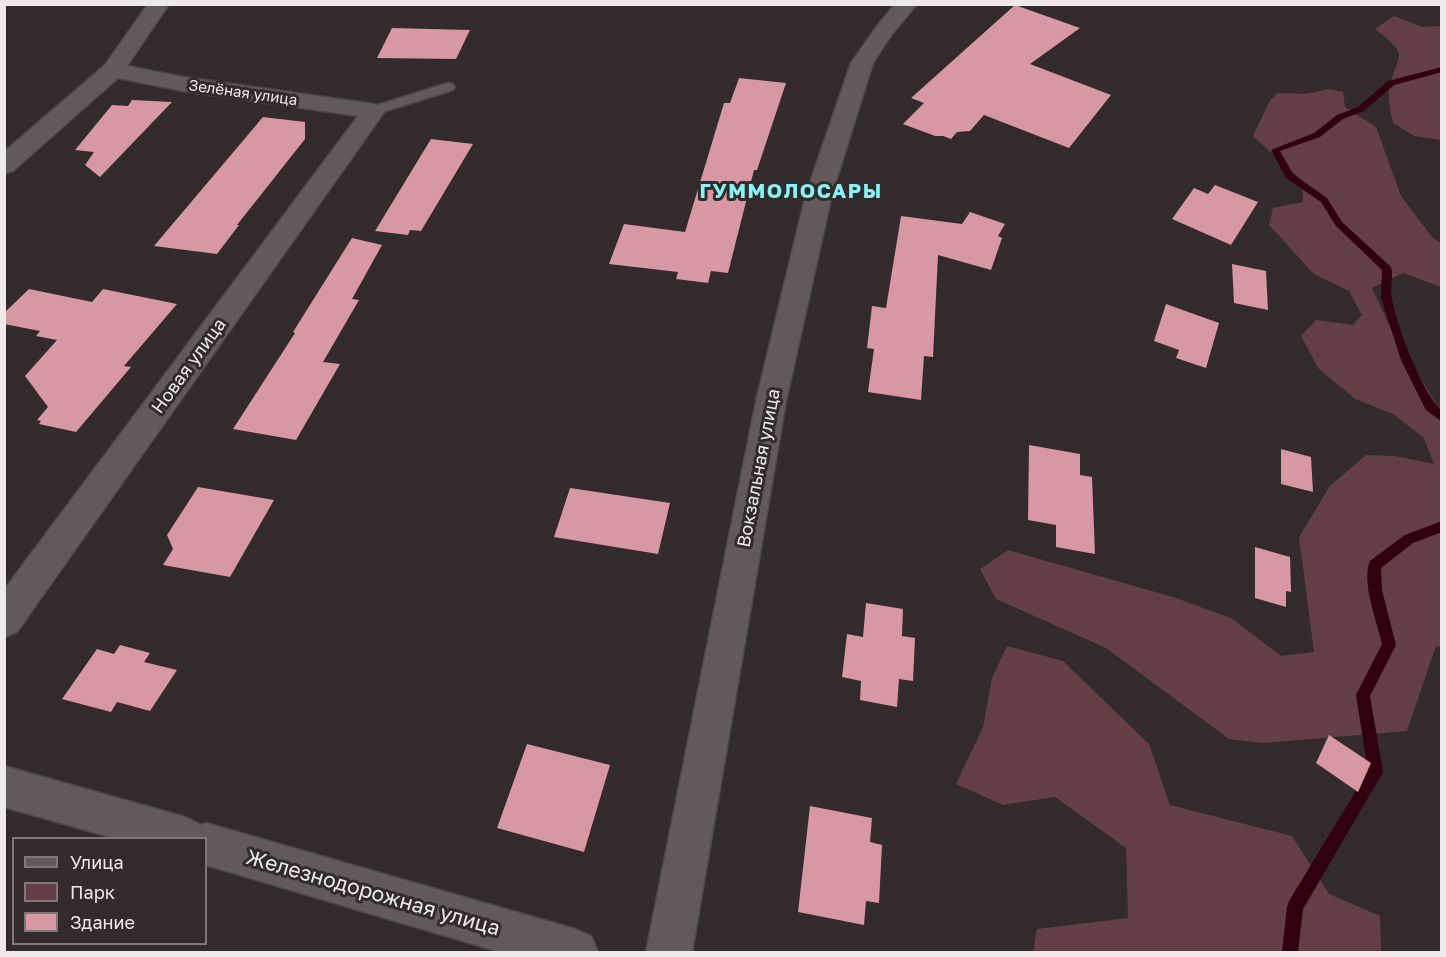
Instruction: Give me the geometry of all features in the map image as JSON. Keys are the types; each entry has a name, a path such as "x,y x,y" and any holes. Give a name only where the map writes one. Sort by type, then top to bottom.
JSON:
{"street":[{"path":"4,165 113,70 159,4"},
{"name":"Вокзальная улица","path":"669,952 771,401 819,194 862,63 884,30 907,4"},
{"name":"Зелёная улица","path":"113,70 183,84 373,111"},
{"name":"Новая улица","path":"4,620 373,111"},
{"path":"4,786 182,837"},
{"name":"Железнодорожная улица","path":"207,844 575,952"}],"lane":[{"path":"373,111 448,87"}],"green space":[{"path":"1394,16 1422,27 1441,26 1441,140 1414,136 1393,123 1389,89 1399,56 1394,45 1375,29"},
{"path":"1328,89 1343,92 1345,107 1376,127 1401,196 1432,237 1441,243 1441,287 1403,273 1372,288 1392,331 1441,412 1441,647 1436,646 1407,731 1263,743 1229,739 1106,648 996,599 980,569 1008,550 1173,597 1231,618 1281,656 1314,652 1299,537 1330,486 1366,455 1395,456 1434,464 1424,438 1393,414 1355,399 1318,368 1301,336 1316,320 1353,325 1362,315 1349,291 1314,274 1269,225 1273,208 1303,202 1302,181 1253,136 1269,102 1277,93 1306,94"},
{"path":"1007,646 1063,661 1149,744 1170,805 1292,836 1329,894 1380,916 1381,952 1033,952 1037,929 1128,918 1126,848 1055,797 1003,805 956,784 983,727 992,678"}],"building":[{"path":"1015,5 1080,28 1030,64 1111,95 1069,148 984,115 970,131 957,132 951,139 935,136 903,124 924,103 911,98"},
{"path":"392,28 470,30 456,59 377,58"},
{"path":"739,78 786,83 757,170 754,170 728,273 711,271 708,283 676,279 678,272 609,264 624,224 685,232 724,103 730,103"},
{"path":"132,100 172,102 100,177 85,165 94,152 75,150 112,105 128,106"},
{"path":"263,117 305,122 305,139 217,254 154,246"},
{"path":"431,139 473,144 421,231 410,230 408,235 375,231"},
{"path":"1215,185 1258,202 1231,245 1172,219 1194,188 1208,194"},
{"path":"970,212 1005,224 998,236 1002,238 991,270 938,255 933,357 924,356 921,400 868,392 874,349 867,348 872,306 886,308 901,216 962,224"},
{"path":"352,238 382,245 352,299 359,300 323,362 340,364 296,440 233,429 295,333 293,332"},
{"path":"1232,264 1266,271 1268,310 1234,303"},
{"path":"29,289 92,302 103,289 177,304 124,366 131,367 76,432 39,424 41,421 37,420 48,407 25,376 57,340 36,336 40,331 4,324 4,313"},
{"path":"1166,304 1219,323 1206,368 1176,358 1179,350 1154,341"},
{"path":"1029,445 1080,454 1080,475 1092,477 1095,554 1056,547 1056,525 1028,520"},
{"path":"1281,449 1311,457 1313,492 1281,484"},
{"path":"198,487 274,500 230,577 163,565 173,549 167,535"},
{"path":"570,488 670,503 658,554 554,537"},
{"path":"1255,547 1290,557 1291,592 1286,591 1286,607 1255,598"},
{"path":"866,603 903,609 902,636 915,638 913,681 899,679 897,707 860,700 861,681 842,677 847,634 863,637"},
{"path":"120,645 150,653 144,662 177,670 150,711 117,702 111,712 62,699 97,649 114,654"},
{"path":"1329,735 1371,763 1358,792 1316,763"},
{"path":"527,744 610,765 584,852 497,828"},
{"path":"810,806 872,818 870,842 882,845 879,903 866,901 864,925 798,912"}],"waterway":[{"path":"1442,69 1391,83 1361,109 1340,117 1317,135 1275,150 1289,176 1324,200 1339,224 1387,269 1386,298 1406,360 1430,407 1442,418"},
{"path":"1290,952 1295,907 1376,772 1363,695 1389,645 1375,590 1375,565 1409,539 1442,526"}],"district":[{"name":"ГУММОЛОСАРЫ","path":"791,192"}]}
